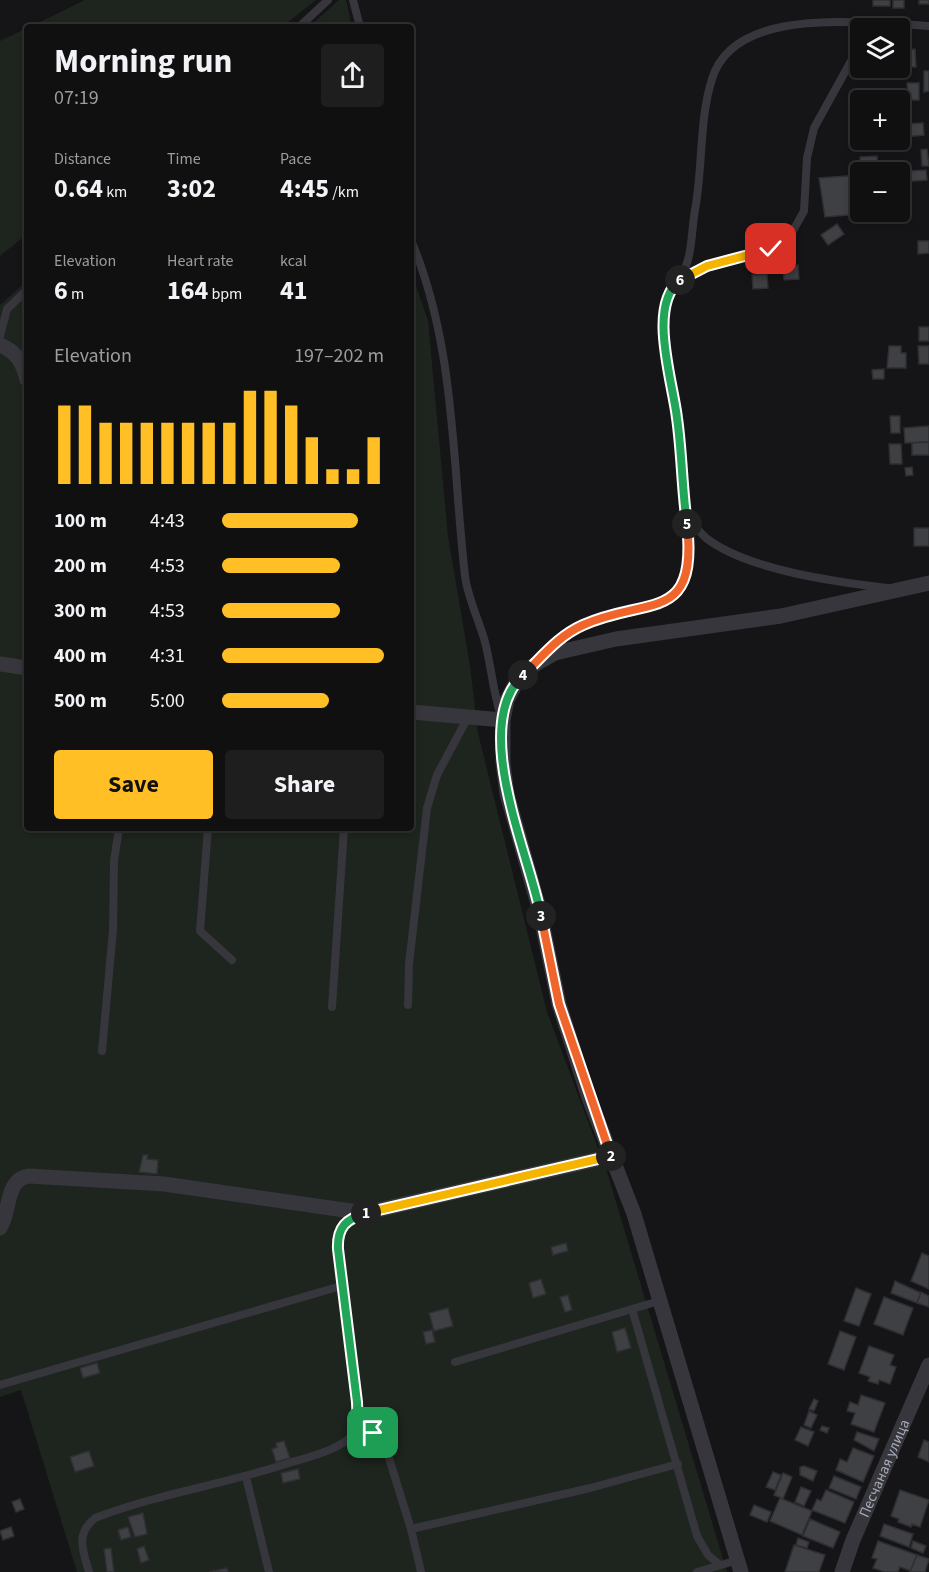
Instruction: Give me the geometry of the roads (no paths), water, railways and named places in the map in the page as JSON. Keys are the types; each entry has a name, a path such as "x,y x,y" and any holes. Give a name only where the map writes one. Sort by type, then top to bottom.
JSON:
{"street":[{"path":"0,345 11,350 21,360 24,370"},
{"path":"740,1566 634,1214 611,1156 559,1004 539,908 507,794 502,754 502,720 507,700 517,681 534,665 555,653 581,645 782,616 929,583"},
{"path":"0,664 24,668"},
{"path":"414,712 502,720"},
{"path":"0,1228 7,1214 13,1184 16,1180 29,1176 164,1184 365,1213 611,1156"},
{"name":"Песчаная улица","path":"842,1572 853,1540 929,1365"}],"lane":[{"path":"301,24 328,0"},
{"path":"353,0 359,24"},
{"path":"534,665 569,632 585,624 661,604 683,585 689,563 677,417 665,348 665,307 685,269 690,251 712,77 726,55 737,45 765,31 796,24 850,23"},
{"path":"910,25 929,26"},
{"path":"677,283 688,274 707,266 771,249 790,236 804,211 807,158 814,128 850,63"},
{"path":"414,248 429,289 442,347 456,456 465,579 486,647 502,720"},
{"path":"0,336 8,309 24,293"},
{"path":"685,512 705,537 739,556 800,574 900,589"},
{"path":"408,1005 409,964 427,808 437,775 468,717"},
{"path":"102,1051 113,930 114,861 119,831"},
{"path":"208,831 200,931 232,960"},
{"path":"332,1007 344,831"},
{"path":"358,1430 357,1402 341,1286 338,1232 349,1219 365,1213"},
{"path":"0,1385 341,1286"},
{"path":"455,1362 659,1301"},
{"path":"632,1309 697,1536 708,1555 720,1565"},
{"path":"89,1572 81,1536 85,1526 95,1518 246,1477 322,1453 341,1444 358,1430"},
{"path":"358,1430 373,1433 384,1442 411,1529 420,1572"},
{"path":"411,1529 590,1488 678,1464"},
{"path":"246,1477 269,1572"},
{"path":"697,1572 720,1565 740,1566"}]}
